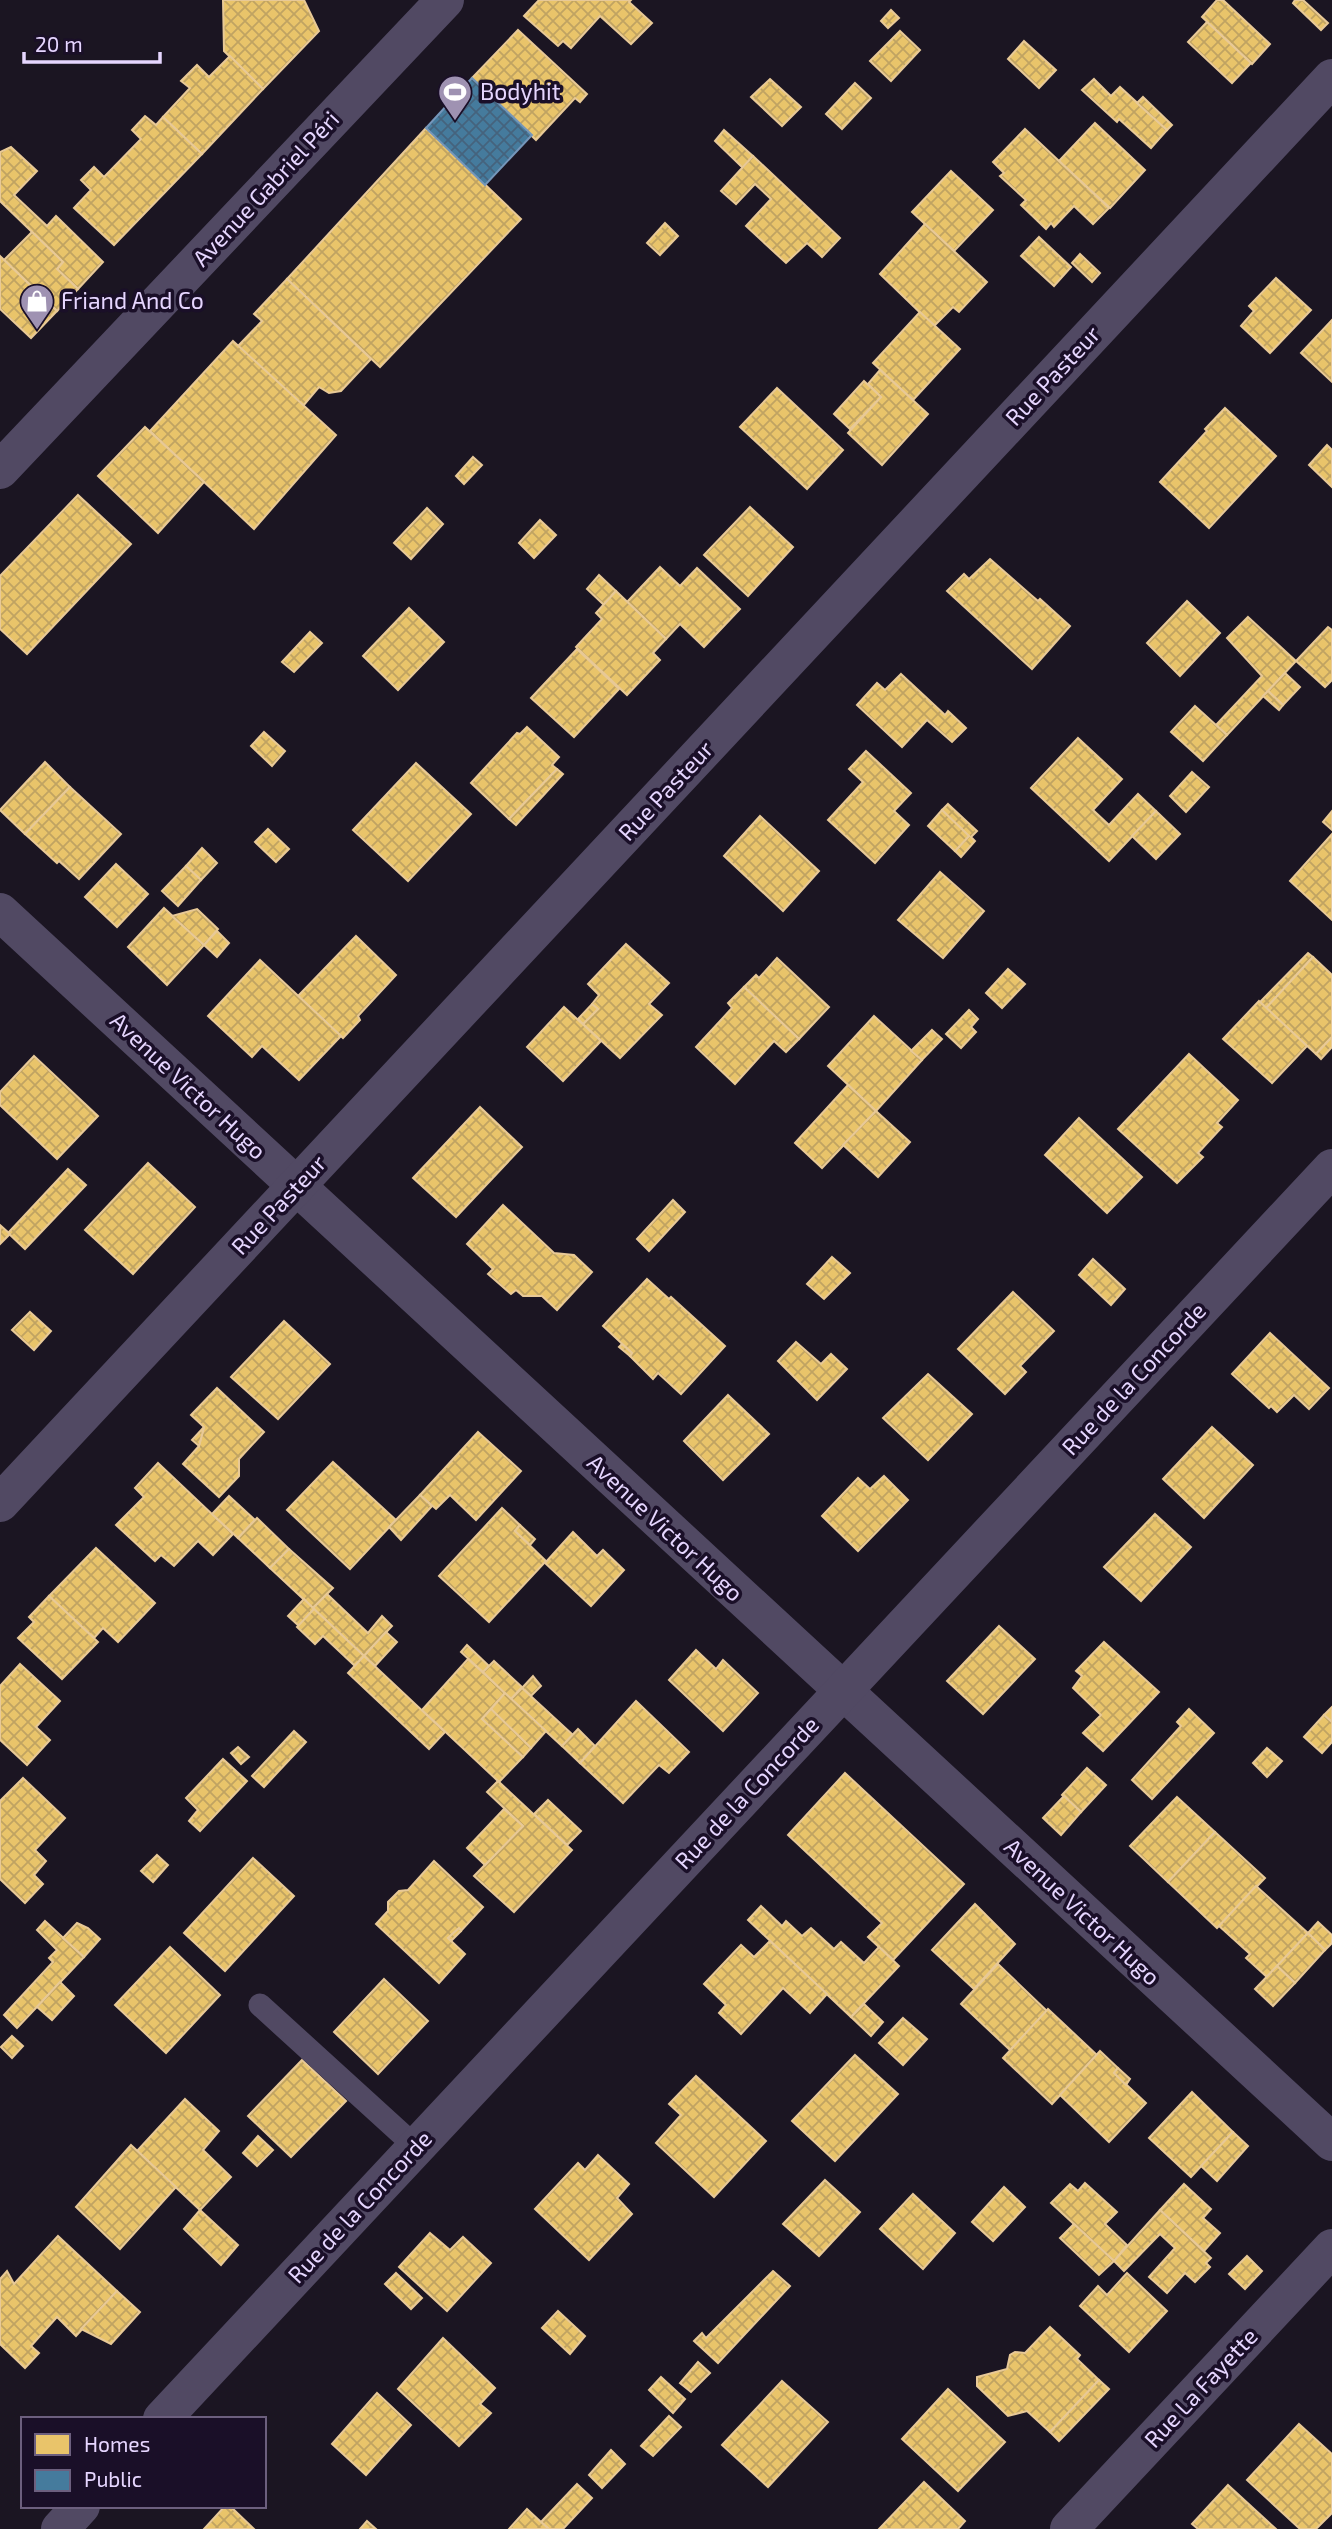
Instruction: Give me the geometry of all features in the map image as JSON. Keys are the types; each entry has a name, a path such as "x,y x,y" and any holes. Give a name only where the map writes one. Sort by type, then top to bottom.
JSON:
{"street":[{"name":"Avenue Gabriel Péri","path":"0,470 445,0"},
{"name":"Rue Pasteur","path":"0,1503 1332,78"},
{"name":"Avenue Victor Hugo","path":"0,912 1332,2142"},
{"name":"Rue de la Concorde","path":"164,2417 1332,1168"},
{"name":"Rue La Fayette","path":"1069,2529 1332,2248"},
{"path":"60,2529 79,2508"}],"lane":[{"path":"260,2005 416,2147"}],"building: Homes":[{"path":"223,0 304,0 319,31 263,89 224,51"},
{"path":"539,0 631,0 629,2 652,23 631,44 600,16 571,48 563,41 558,46 524,16"},
{"path":"1217,0 1223,0 1270,44 1252,64 1202,17"},
{"path":"1295,0 1303,0 1328,23 1321,30 1293,3"},
{"path":"891,10 899,18 888,28 881,21"},
{"path":"1207,22 1251,63 1232,83 1188,42"},
{"path":"518,30 587,94 580,102 575,98 536,140 472,78"},
{"path":"900,31 920,50 891,81 870,61"},
{"path":"1024,41 1056,70 1039,88 1008,59"},
{"path":"230,56 263,89 202,154 163,117 190,88 181,81 197,65 209,77"},
{"path":"770,79 801,107 782,126 751,97"},
{"path":"1094,79 1111,96 1120,87 1167,130 1151,148 1082,90"},
{"path":"855,83 871,98 842,129 826,114"},
{"path":"1143,97 1172,125 1167,130 1137,103"},
{"path":"145,116 156,125 163,117 202,154 114,245 74,208 91,190 81,180 94,167 104,177 141,139 132,130"},
{"path":"1095,123 1145,170 1110,208 1059,161"},
{"path":"426,128 521,219 380,367 287,279"},
{"path":"1025,129 1109,208 1093,224 1074,206 1054,227 1051,223 1046,229 1021,205 1026,200 1000,176 1004,173 993,162"},
{"path":"724,130 753,156 743,168 715,141"},
{"path":"11,147 37,171 14,195 47,226 56,216 103,262 78,289 57,269 63,262 0,201 0,152"},
{"path":"753,156 840,238 822,257 807,243 786,263 746,226 771,199 755,184 736,204 721,191"},
{"path":"951,171 993,210 954,251 912,212"},
{"path":"665,223 678,236 660,255 647,243"},
{"path":"925,224 987,282 959,312 953,307 934,326 880,274"},
{"path":"32,232 63,262 57,269 78,289 57,311 4,260"},
{"path":"1039,237 1071,267 1054,286 1021,256"},
{"path":"1080,254 1100,273 1092,282 1072,263"},
{"path":"0,256 57,311 31,338 0,309"},
{"path":"1276,278 1311,310 1270,353 1241,326 1254,311 1249,306"},
{"path":"287,279 371,359 341,391 329,393 319,387 303,406 238,346 262,321 254,314"},
{"path":"920,312 960,349 913,400 873,363"},
{"path":"1332,320 1332,382 1301,353"},
{"path":"233,341 336,435 254,529 150,431"},
{"path":"880,370 928,414 882,465 848,433 881,397 868,384"},
{"path":"864,381 881,397 850,429 834,414"},
{"path":"777,388 843,450 807,489 740,427"},
{"path":"1225,408 1276,456 1209,528 1160,482"},
{"path":"145,427 204,482 158,533 98,476"},
{"path":"1327,445 1332,450 1332,487 1309,465"},
{"path":"473,457 482,465 464,484 456,476"},
{"path":"78,495 131,544 27,654 0,629 0,576"},
{"path":"750,507 793,547 748,596 704,555"},
{"path":"427,508 443,524 411,559 394,543"},
{"path":"540,520 556,535 534,558 519,543"},
{"path":"990,559 1070,626 1032,669 947,591 964,574 969,579"},
{"path":"660,567 680,586 697,568 740,609 704,647 680,624 666,639 627,602"},
{"path":"599,575 616,591 604,605 587,589"},
{"path":"616,591 666,639 653,653 660,660 627,695 576,647 602,619 596,613"},
{"path":"1187,601 1220,633 1180,676 1147,643"},
{"path":"409,608 444,642 398,690 363,656"},
{"path":"1248,617 1296,661 1227,735 1216,725 1262,676 1227,638"},
{"path":"1328,627 1332,630 1332,680 1325,687 1296,661"},
{"path":"310,632 322,643 294,672 282,662"},
{"path":"577,649 619,689 574,737 531,698"},
{"path":"1285,673 1300,687 1283,705 1268,691"},
{"path":"901,674 945,715 948,711 966,728 952,742 927,720 902,747 857,705 877,683 885,690"},
{"path":"1268,691 1283,705 1279,710 1263,696"},
{"path":"1195,706 1227,735 1203,761 1171,732"},
{"path":"527,727 559,757 552,765 557,769 509,819 471,783 517,733 520,734"},
{"path":"264,732 285,751 272,766 251,746"},
{"path":"1078,738 1122,779 1093,810 1109,825 1138,794 1156,811 1109,861 1031,788"},
{"path":"866,751 911,793 894,811 909,825 875,863 828,820 863,782 849,769"},
{"path":"45,762 70,787 25,834 0,810"},
{"path":"416,763 471,814 408,881 353,830"},
{"path":"557,769 563,774 516,825 509,819"},
{"path":"1192,772 1209,787 1186,812 1170,796"},
{"path":"70,787 121,834 79,879 25,834"},
{"path":"948,804 977,831 971,837 975,841 961,857 955,851 969,836 942,810"},
{"path":"942,810 969,836 955,851 928,826"},
{"path":"1156,811 1180,834 1156,859 1132,836"},
{"path":"1332,811 1332,830 1323,822"},
{"path":"760,816 819,871 783,911 724,856"},
{"path":"268,829 289,849 276,862 255,842"},
{"path":"1332,834 1332,920 1290,881"},
{"path":"202,848 217,863 201,880 186,866"},
{"path":"116,864 148,894 117,927 85,897"},
{"path":"186,866 201,880 178,906 162,891"},
{"path":"940,872 984,911 943,958 898,920"},
{"path":"164,908 204,945 167,985 128,947"},
{"path":"197,909 218,929 204,945 172,916"},
{"path":"217,931 229,943 217,957 204,945"},
{"path":"356,936 396,975 358,1016 360,1020 343,1038 298,996"},
{"path":"626,944 669,983 649,1004 662,1015 620,1058 583,1024 598,1009 592,1004 599,995 588,984"},
{"path":"1308,953 1313,957 1266,1008 1260,1002"},
{"path":"1313,957 1332,975 1332,1037 1316,1054 1266,1008"},
{"path":"777,958 829,1007 799,1039 744,987 756,975 759,978"},
{"path":"260,960 341,1036 299,1080 262,1046 252,1057 208,1016"},
{"path":"1008,969 1025,984 1002,1008 986,993"},
{"path":"744,987 799,1039 786,1052 774,1041 735,1084 696,1047 732,1008 728,1003"},
{"path":"1259,1001 1307,1046 1272,1083 1223,1039"},
{"path":"592,1004 598,1009 583,1024 578,1019"},
{"path":"564,1007 601,1041 563,1081 527,1047"},
{"path":"969,1010 978,1019 971,1027 976,1032 961,1048 946,1034"},
{"path":"874,1016 922,1060 876,1111 828,1066"},
{"path":"932,1030 942,1039 922,1060 911,1051"},
{"path":"1332,1037 1332,1047 1321,1059 1316,1054"},
{"path":"1189,1054 1238,1100 1217,1123 1222,1127 1198,1153 1203,1157 1177,1183 1118,1129"},
{"path":"34,1056 98,1116 57,1159 0,1105 0,1092"},
{"path":"848,1085 876,1111 822,1168 795,1143"},
{"path":"480,1107 522,1147 456,1217 413,1178"},
{"path":"876,1111 910,1142 878,1177 843,1145"},
{"path":"1079,1118 1142,1177 1107,1213 1045,1155"},
{"path":"148,1163 195,1207 133,1274 85,1230"},
{"path":"68,1169 86,1185 25,1249 8,1233"},
{"path":"673,1200 685,1212 649,1251 637,1239"},
{"path":"503,1205 554,1253 574,1255 592,1272 557,1310 542,1296 523,1296 516,1290 511,1294 488,1274 493,1269 467,1244"},
{"path":"0,1225 10,1234 0,1244"},
{"path":"832,1257 850,1273 824,1299 807,1284"},
{"path":"1093,1259 1125,1289 1111,1305 1079,1275"},
{"path":"647,1279 725,1346 681,1394 658,1373 653,1379 630,1356 632,1353 603,1326"},
{"path":"1013,1292 1054,1331 1020,1366 1026,1372 1005,1394 958,1349"},
{"path":"30,1312 51,1331 34,1350 12,1330"},
{"path":"284,1321 330,1364 278,1419 231,1377"},
{"path":"1270,1333 1329,1388 1309,1409 1294,1395 1277,1412 1271,1406 1269,1408 1232,1374"},
{"path":"796,1342 821,1364 831,1354 847,1369 817,1400 778,1361"},
{"path":"622,1344 632,1353 630,1356 619,1347"},
{"path":"928,1374 972,1414 928,1460 883,1418"},
{"path":"217,1388 264,1432 239,1459 239,1476 219,1497 183,1464 199,1446 204,1427 191,1415"},
{"path":"728,1395 769,1434 723,1480 684,1441"},
{"path":"204,1427 199,1446 192,1440"},
{"path":"1212,1427 1253,1465 1204,1518 1163,1479"},
{"path":"478,1432 521,1471 476,1520 450,1495 436,1509 420,1495"},
{"path":"333,1462 396,1520 350,1569 287,1510"},
{"path":"158,1463 233,1534 213,1555 198,1541 174,1566 161,1555 155,1561 116,1525 144,1497 135,1488"},
{"path":"884,1476 908,1500 858,1551 822,1516 858,1478 870,1489"},
{"path":"420,1495 432,1506 401,1540 389,1527"},
{"path":"229,1496 255,1520 238,1538 212,1514"},
{"path":"502,1508 520,1525 515,1531 546,1561 489,1622 439,1576"},
{"path":"1155,1514 1191,1547 1141,1601 1104,1567"},
{"path":"257,1518 289,1549 270,1568 238,1538"},
{"path":"520,1525 535,1539 530,1545 515,1531"},
{"path":"573,1532 597,1556 603,1550 624,1570 591,1606 545,1563"},
{"path":"96,1548 155,1603 118,1642 103,1628 94,1638 49,1596"},
{"path":"289,1549 333,1588 313,1608 270,1568"},
{"path":"327,1594 368,1633 382,1616 392,1626 364,1656 313,1608"},
{"path":"49,1596 98,1642 62,1679 18,1638 34,1622 29,1617"},
{"path":"304,1599 314,1609 299,1626 288,1616"},
{"path":"314,1609 364,1656 355,1666 323,1636 315,1644 297,1627"},
{"path":"999,1626 1035,1659 983,1714 947,1681"},
{"path":"386,1632 397,1642 375,1666 364,1656"},
{"path":"1104,1642 1159,1692 1103,1751 1083,1733 1101,1715 1073,1688 1082,1676 1076,1671"},
{"path":"467,1645 489,1666 483,1672 461,1652"},
{"path":"696,1650 716,1669 723,1660 758,1693 723,1731 669,1680"},
{"path":"364,1656 445,1732 429,1749 348,1673"},
{"path":"468,1659 505,1693 482,1719 523,1757 499,1782 422,1710"},
{"path":"494,1661 522,1687 511,1699 483,1672"},
{"path":"20,1664 60,1701 36,1727 50,1740 27,1765 0,1740 0,1686"},
{"path":"533,1676 541,1686 531,1696 522,1688"},
{"path":"522,1688 573,1735 562,1746 511,1699"},
{"path":"505,1693 546,1731 531,1748 491,1709"},
{"path":"636,1701 689,1752 669,1773 659,1765 623,1803 580,1763"},
{"path":"1332,1707 1332,1722 1324,1715"},
{"path":"491,1709 531,1748 523,1757 482,1719"},
{"path":"1189,1709 1214,1733 1152,1799 1132,1780 1181,1726 1177,1722"},
{"path":"1324,1715 1332,1722 1332,1742 1322,1753 1304,1737"},
{"path":"578,1729 595,1746 580,1763 562,1746"},
{"path":"294,1731 306,1742 264,1787 252,1776"},
{"path":"238,1747 249,1757 241,1764 231,1753"},
{"path":"1267,1748 1282,1761 1267,1777 1253,1763"},
{"path":"223,1759 247,1781 200,1831 189,1821 198,1810 186,1798"},
{"path":"1087,1768 1106,1785 1081,1812 1062,1795"},
{"path":"845,1773 964,1884 893,1960 868,1937 882,1923 788,1835"},
{"path":"23,1778 65,1818 35,1850 46,1861 34,1875 43,1884 25,1903 0,1879 0,1801"},
{"path":"498,1781 572,1850 514,1912 474,1876 523,1826 487,1792"},
{"path":"1064,1796 1081,1812 1061,1835 1043,1818"},
{"path":"1177,1797 1215,1832 1168,1882 1130,1846"},
{"path":"548,1800 581,1831 567,1845 534,1814"},
{"path":"504,1809 523,1826 485,1865 467,1848"},
{"path":"1215,1832 1265,1878 1217,1928 1168,1882"},
{"path":"157,1855 168,1865 153,1882 141,1871"},
{"path":"253,1858 294,1896 225,1971 184,1933"},
{"path":"434,1861 483,1907 461,1931 459,1928 448,1938 465,1954 439,1983 376,1924 388,1911 388,1902 399,1891 408,1890"},
{"path":"1256,1886 1308,1933 1267,1977 1246,1958 1250,1954 1219,1926"},
{"path":"975,1904 1015,1944 974,1989 932,1950"},
{"path":"761,1906 782,1926 786,1921 802,1936 811,1928 834,1949 841,1942 864,1963 879,1947 899,1966 851,2017 748,1920"},
{"path":"45,1921 84,1957 17,2028 4,2015 53,1962 49,1958 57,1950 37,1930"},
{"path":"1318,1922 1332,1935 1332,1943 1325,1950 1308,1933"},
{"path":"77,1923 88,1928 100,1939 84,1957 63,1938"},
{"path":"459,1928 461,1931 451,1941 448,1938"},
{"path":"1308,1933 1325,1950 1295,1983 1277,1966"},
{"path":"770,1941 827,1994 810,2013 783,1988 741,2034 719,2013 726,2005 704,1984 741,1945 754,1957"},
{"path":"170,1947 220,1995 166,2053 115,2005"},
{"path":"998,1964 1047,2011 1010,2050 961,2004"},
{"path":"1277,1966 1295,1983 1273,2006 1255,1989"},
{"path":"384,1979 428,2021 378,2074 334,2032"},
{"path":"60,1982 74,1996 52,2020 37,2007"},
{"path":"864,2004 883,2022 871,2036 851,2017"},
{"path":"1048,2009 1097,2055 1052,2104 1003,2058"},
{"path":"903,2018 927,2039 903,2065 879,2043"},
{"path":"12,2036 23,2046 12,2058 1,2047"},
{"path":"1100,2051 1118,2068 1114,2073 1146,2103 1109,2142 1060,2095"},
{"path":"855,2055 898,2094 835,2161 792,2121"},
{"path":"302,2060 346,2101 291,2157 248,2116"},
{"path":"1118,2068 1130,2079 1126,2085 1114,2073"},
{"path":"696,2076 766,2141 714,2197 656,2143 681,2115 669,2104"},
{"path":"1192,2092 1233,2132 1191,2177 1149,2138"},
{"path":"185,2099 219,2131 203,2150 231,2177 200,2210 137,2151"},
{"path":"1233,2132 1248,2146 1217,2181 1201,2166"},
{"path":"258,2136 273,2150 257,2166 243,2153"},
{"path":"131,2145 176,2187 120,2249 76,2207"},
{"path":"598,2155 629,2184 617,2198 632,2214 589,2260 535,2209 578,2163 585,2170"},
{"path":"825,2180 860,2212 819,2256 783,2224"},
{"path":"1085,2183 1117,2212 1105,2224 1127,2245 1114,2261 1051,2203 1070,2184 1078,2191"},
{"path":"1184,2184 1211,2209 1203,2218 1220,2233 1204,2251 1160,2210"},
{"path":"1004,2187 1025,2207 993,2241 972,2222"},
{"path":"913,2194 955,2233 923,2269 880,2229"},
{"path":"200,2210 238,2245 221,2265 184,2229"},
{"path":"1160,2210 1211,2258 1206,2263 1210,2267 1195,2282 1185,2273 1167,2293 1149,2277 1175,2248 1160,2234 1124,2271 1114,2261"},
{"path":"1074,2224 1114,2261 1099,2275 1060,2238"},
{"path":"430,2233 450,2250 463,2237 491,2263 447,2311 399,2267"},
{"path":"58,2236 117,2291 76,2336 57,2317 31,2346 39,2353 25,2368 0,2344 0,2279 7,2271 14,2284"},
{"path":"1247,2256 1262,2271 1245,2289 1229,2274"},
{"path":"773,2271 790,2286 718,2363 694,2341 702,2333 706,2338"},
{"path":"396,2273 422,2298 411,2309 385,2284"},
{"path":"1127,2273 1167,2311 1129,2352 1080,2306 1098,2286 1107,2295"},
{"path":"117,2291 140,2312 111,2344 81,2329"},
{"path":"558,2311 585,2336 570,2354 542,2328"},
{"path":"1050,2327 1080,2355 1077,2359 1099,2380 1050,2432 1027,2411 1008,2416 977,2386 977,2377 1007,2369 1010,2355 1015,2352 1025,2353"},
{"path":"443,2338 495,2388 480,2404 491,2413 459,2446 398,2389"},
{"path":"698,2362 710,2373 691,2392 680,2383"},
{"path":"661,2377 685,2399 673,2413 649,2390"},
{"path":"1099,2380 1109,2389 1059,2441 1050,2432"},
{"path":"782,2381 828,2422 768,2487 722,2445"},
{"path":"948,2389 1005,2442 958,2491 902,2439"},
{"path":"377,2393 411,2425 366,2475 332,2444"},
{"path":"669,2416 681,2427 653,2456 641,2446"},
{"path":"1299,2424 1332,2454 1332,2513 1316,2529 1300,2529 1247,2480"},
{"path":"611,2450 625,2464 602,2488 589,2475"},
{"path":"924,2482 965,2521 958,2529 879,2529"},
{"path":"577,2484 592,2498 563,2529 549,2529 541,2522"},
{"path":"1228,2485 1276,2529 1198,2529 1192,2524"},
{"path":"223,2508 232,2508 254,2529 204,2529"},
{"path":"527,2509 541,2522 549,2529 509,2529"},
{"path":"367,2521 376,2529 360,2529"}],"building: Public":[{"path":"472,78 532,135 485,185 426,128"}],"place":[{"name":"Bodyhit","path":"455,122"},
{"name":"Friand And Co","path":"37,331"}]}
